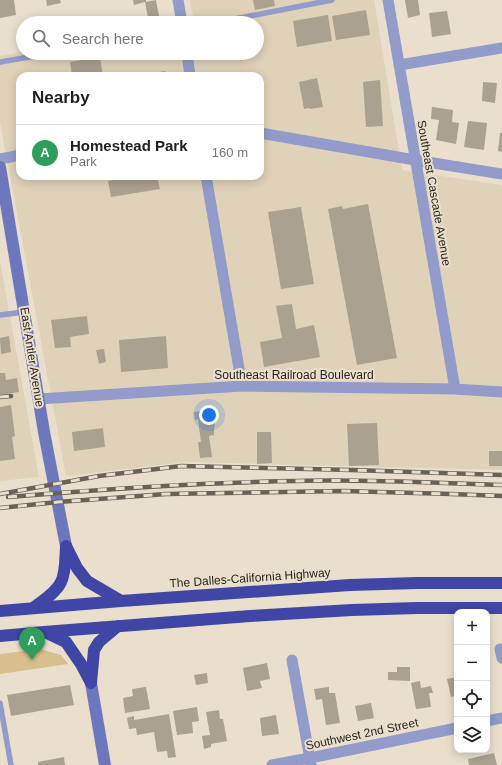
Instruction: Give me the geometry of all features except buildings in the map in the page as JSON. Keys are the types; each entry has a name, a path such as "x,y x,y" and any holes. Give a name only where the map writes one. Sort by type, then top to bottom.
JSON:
{"highway":[{"path":"66,546 77,568 87,581 121,601"},
{"path":"33,608 54,591 61,582 65,567 66,546"},
{"name":"The Dalles-California Highway","path":"0,611 350,585 502,583"},
{"path":"0,636 250,616 352,610 502,608"},
{"path":"91,683 94,650 99,642 118,626"},
{"path":"44,632 66,642 81,664 91,683"}],"street":[{"path":"178,0 181,16"},
{"name":"Southeast Cascade Avenue","path":"388,0 455,390"},
{"path":"399,65 502,48"},
{"path":"188,60 189,72"},
{"path":"264,134 502,174"},
{"path":"0,159 16,156"},
{"name":"East Antler Avenue","path":"0,167 44,432 66,546"},
{"path":"207,180 242,386"},
{"name":"Southeast Railroad Boulevard","path":"39,399 242,386 502,392"},
{"path":"292,660 310,762"},
{"path":"91,683 105,765"},
{"path":"490,720 502,718"},
{"name":"Southwest 2nd Street","path":"272,765 310,762 454,729"}],"lane":[{"path":"250,16 332,0"},
{"path":"0,62 16,59"},
{"path":"0,315 24,312"},
{"path":"0,703 11,765"}],"shaded area":[{"path":"190,0 374,0 402,170 502,185 502,470 186,462 66,476 0,122 0,56 16,53 16,60 264,60 264,16 193,16"},
{"path":"0,261 39,477 0,481"},
{"path":"40,649 61,655 68,664 0,674 0,654"}],"railway":[{"path":"0,397 11,396"},
{"path":"0,494 99,476 181,466 502,475"},
{"path":"8,497 154,486 263,482 349,480 502,485"},
{"path":"0,508 166,494 344,491 502,496"}],"place":[{"name":"Homestead Park","path":"32,660"}]}
